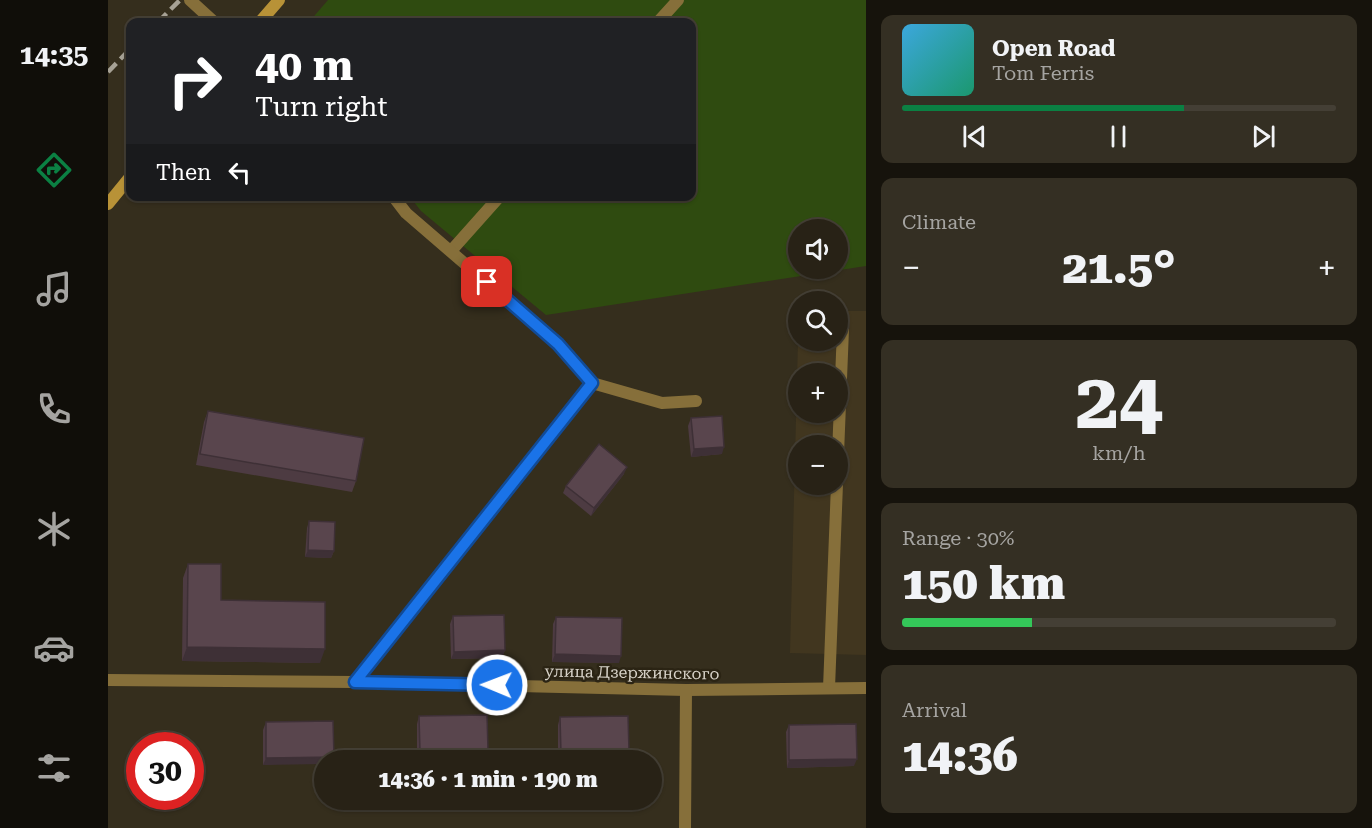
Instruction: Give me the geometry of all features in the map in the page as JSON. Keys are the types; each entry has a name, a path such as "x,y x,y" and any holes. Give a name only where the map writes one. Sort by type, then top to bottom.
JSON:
{"main road":[{"path":"264,18 279,0"},
{"path":"108,204 126,182"}],"street":[{"path":"190,0 210,18"},
{"path":"662,18 678,0"},
{"path":"397,201 406,213 452,250 558,344 592,383 663,403 696,401"},
{"path":"452,250 496,201"},
{"path":"839,435 842,351"},
{"path":"355,682 592,383"},
{"path":"829,688 837,495"},
{"name":"улица Дзержинского","path":"108,680 355,682 686,690 866,688"},
{"path":"685,828 686,690"}],"shaded area":[{"path":"848,311 866,311 866,655 790,653 794,495 848,495 848,435 796,435 796,423 848,423 848,363 797,363 798,351 848,351"}],"green space":[{"path":"328,0 866,0 866,266 848,269 848,219 788,219 788,278 546,315 421,211 413,201 696,201 696,18 312,18"}],"building":[{"path":"208,411 364,438 356,481 200,454"},
{"path":"722,416 724,447 694,449 691,418"},
{"path":"599,444 627,467 594,508 566,486"},
{"path":"309,521 335,522 334,551 308,550"},
{"path":"188,564 221,564 221,600 325,602 325,649 187,647"},
{"path":"504,615 505,650 454,652 453,616"},
{"path":"556,617 622,618 621,656 555,654"},
{"path":"487,715 488,750 420,750 419,716"},
{"path":"628,716 629,750 561,750 560,717"},
{"path":"333,721 334,750 314,750 314,757 266,758 266,722"},
{"path":"856,724 857,759 789,760 789,725"}],"railway":[{"path":"162,18 180,0"},
{"path":"108,72 126,53"}],"route":[{"path":"487,282 558,344 592,383 355,682 497,685"}]}
